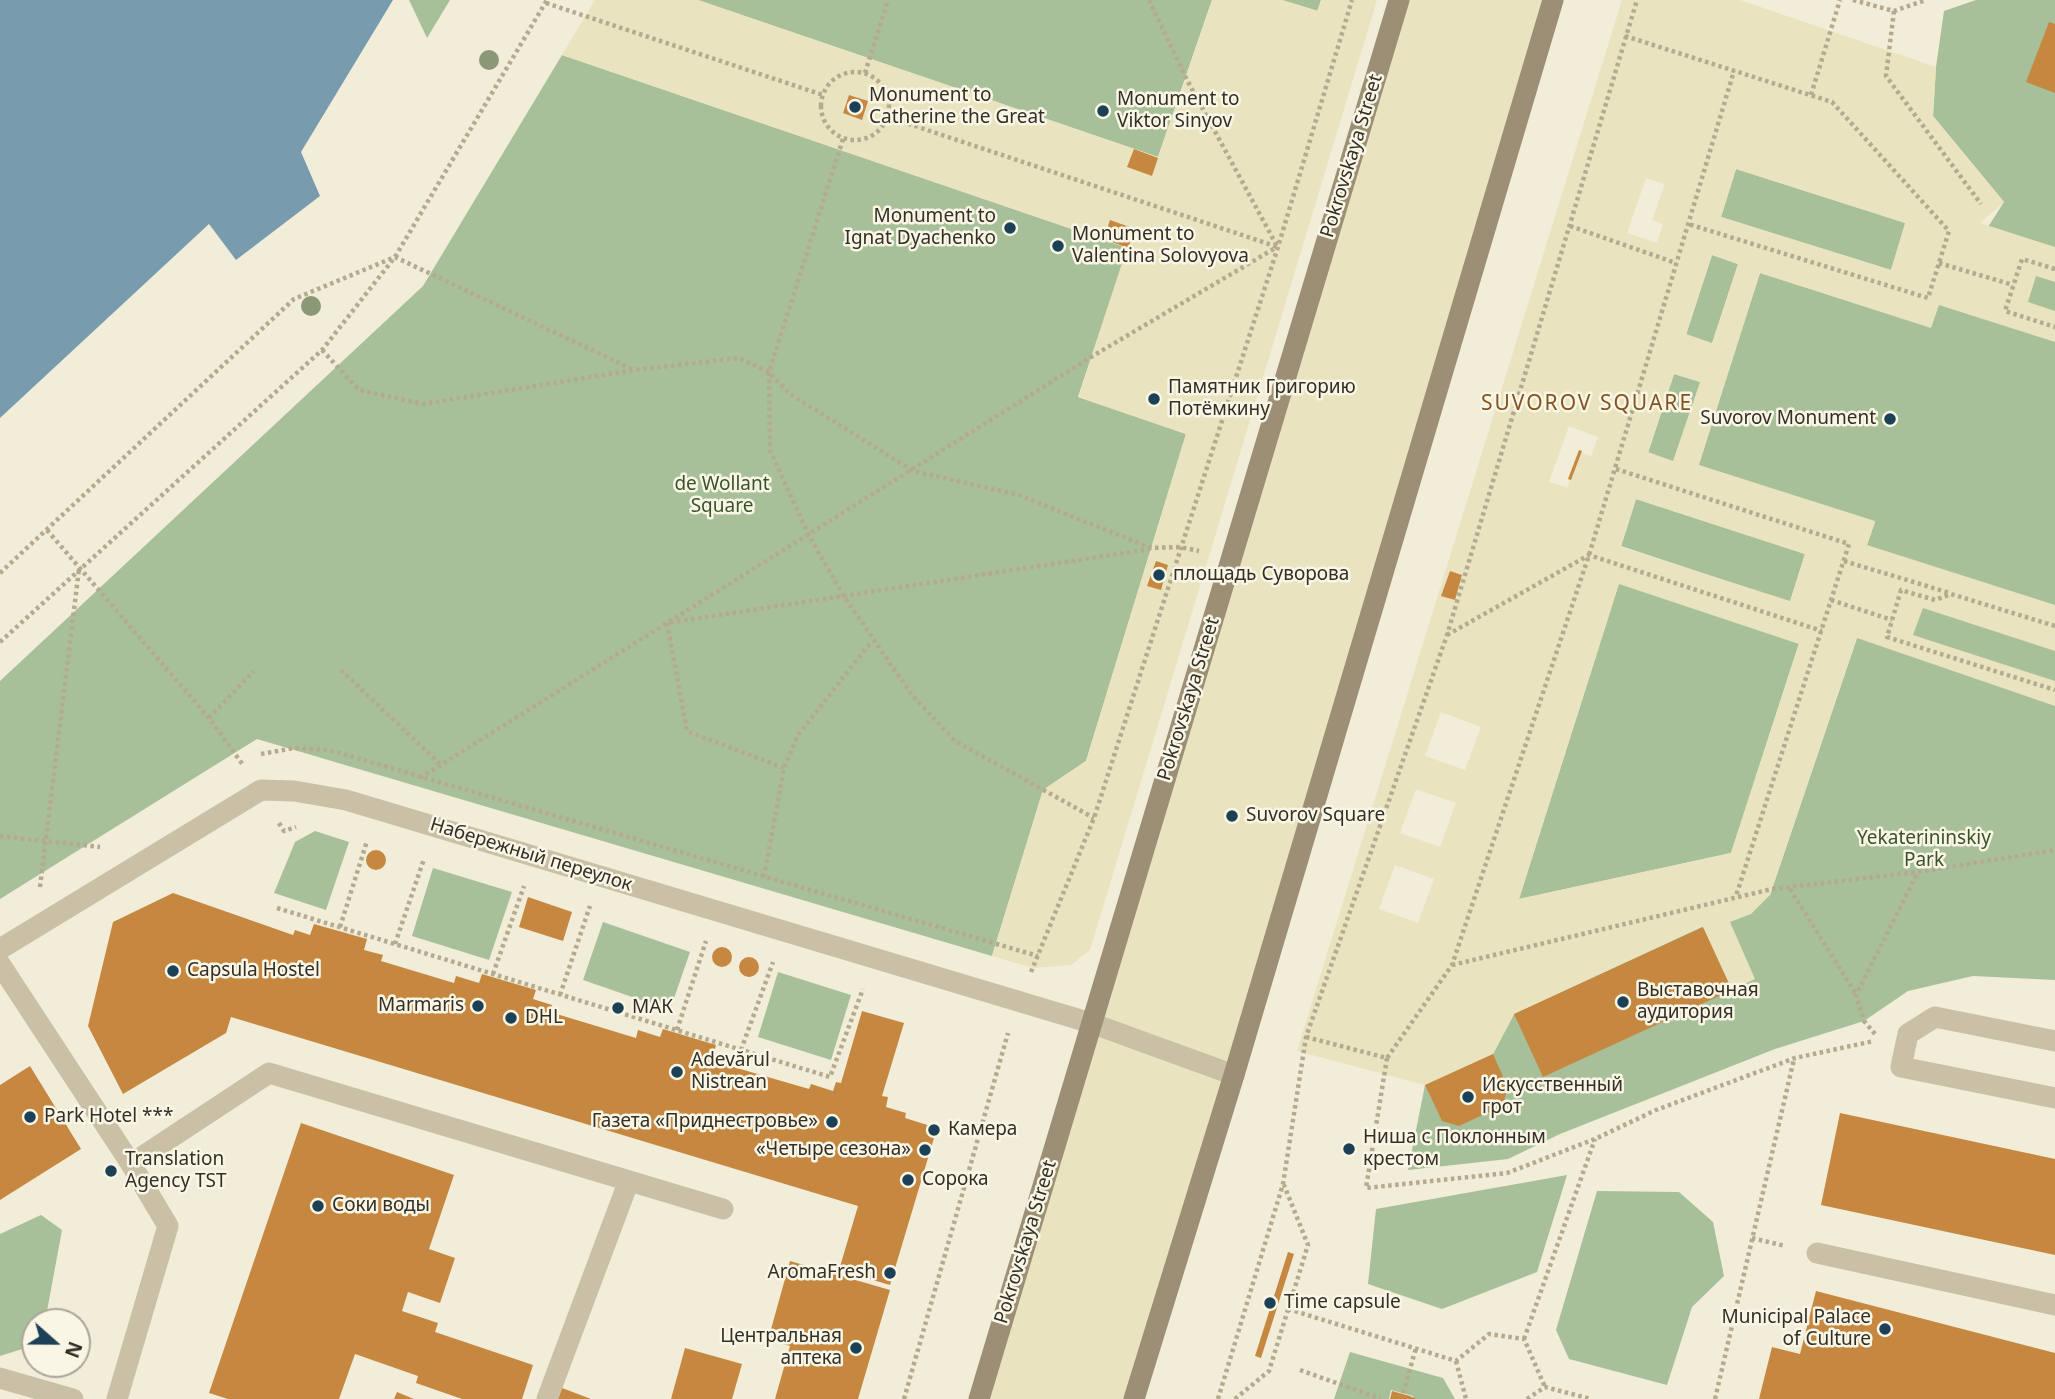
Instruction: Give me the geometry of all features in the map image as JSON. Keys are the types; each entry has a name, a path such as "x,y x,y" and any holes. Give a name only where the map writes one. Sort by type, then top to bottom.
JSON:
{"main road":[{"name":"Pokrovskaya Street","path":"979,1399 1399,0"},
{"path":"1134,1399 1234,1075 1553,0"}],"street":[{"name":"Набережный переулок","path":"261,790 294,791 346,800 1016,1003 1091,1023 1234,1075"},
{"path":"0,949 261,790"},
{"path":"0,949 261,790"},
{"path":"0,964 131,1164 168,1226 117,1399"},
{"path":"2055,1041 1935,1017 1908,1034 1901,1067 2055,1098"},
{"path":"131,1164 269,1073 628,1183 723,1209"},
{"path":"547,1399 628,1183"},
{"path":"1817,1253 2055,1305"},
{"path":"0,1378 73,1399"}],"path":[{"path":"865,73 888,0"},
{"path":"1149,0 1186,78 1278,247"},
{"path":"904,1399 1016,1003 1094,818 1278,247 1352,0"},
{"path":"1218,1399 1283,1184 1306,1037 1447,635 1637,0"},
{"path":"1811,96 1840,0"},
{"path":"1853,0 1894,11 1926,0"},
{"path":"0,642 322,350 395,257 547,1 823,95"},
{"path":"1894,11 1886,76 1981,204"},
{"path":"1625,36 1832,102 1949,231 1928,298 1688,224"},
{"path":"1734,71 1589,555 1452,965 1387,1058 1366,1188 1507,1173 1594,1139 1656,1110 1795,1058 1880,1040 1864,1021 1856,995 1790,889"},
{"path":"848,73 865,73 880,83 885,91 889,99 888,117 878,132 862,140 843,139 830,129 822,114 823,95 832,82 848,73"},
{"path":"888,117 1278,247"},
{"path":"843,139 769,372 770,450 808,534 843,595 872,641 912,695 956,741 1094,818"},
{"path":"1570,226 1676,263"},
{"path":"420,778 1091,357 1278,247"},
{"path":"0,573 294,299 395,257 634,370"},
{"path":"2055,269 2022,259 2005,311 2055,327"},
{"path":"1938,264 2013,285"},
{"path":"322,350 359,390 423,404 634,370 739,358 769,372 790,394 913,471 1019,495 1151,548"},
{"path":"1616,469 1849,544 1737,896"},
{"path":"47,530 209,718 261,790"},
{"path":"667,623 1151,548 1180,547 1210,553"},
{"path":"1447,635 1589,555 1822,631"},
{"path":"1844,561 2055,626"},
{"path":"34,928 79,568"},
{"path":"1951,594 1935,600 1902,590 1887,637 2055,690"},
{"path":"1831,600 1892,620"},
{"path":"667,623 687,731 784,768"},
{"path":"764,877 784,768 798,735 872,641"},
{"path":"341,670 441,765"},
{"path":"209,718 254,671"},
{"path":"238,758 294,748 329,750 1038,956"},
{"path":"340,927 369,835"},
{"path":"0,836 101,848"},
{"path":"1452,965 1772,888 1790,889 1919,872 2055,850"},
{"path":"395,944 426,853"},
{"path":"1856,995 1919,872"},
{"path":"493,974 525,882"},
{"path":"560,995 592,902"},
{"path":"277,908 830,1077 864,985"},
{"path":"677,1030 707,937"},
{"path":"741,1050 775,958"},
{"path":"1306,1037 1387,1058"},
{"path":"1715,1399 1795,1058"},
{"path":"1545,1387 1524,1339 1594,1139"},
{"path":"1235,1399 1269,1371 1308,1245 1283,1184"},
{"path":"1288,1310 1456,1361"},
{"path":"1456,1361 1489,1334 1524,1339"},
{"path":"1403,1393 1416,1348"},
{"path":"1456,1361 1466,1399"},
{"path":"1300,1370 1381,1399"},
{"path":"1527,1399 1545,1387 1591,1399"}],"green space":[{"path":"409,0 450,0 427,38"},
{"path":"698,0 1212,0 1158,157"},
{"path":"1282,0 1321,0 1318,11"},
{"name":"Yekaterininskiy Park","path":"1976,0 2055,0 2055,980 1973,976 1908,991 1864,1021 1775,1049 1560,1134 1508,1159 1408,1170 1425,1085 1493,1054 1514,1014 1770,895 1857,638 1867,545 1875,522 1698,465 1760,273 1931,327 1938,305 2004,202 1933,116 1936,67 1944,11"},
{"name":"de Wollant Square","path":"562,55 1128,248 1078,397 1186,434 1086,761 1043,790 992,956 257,739 0,899 0,681 423,286"},
{"path":"1736,169 1906,223 1891,270 1721,217"},
{"path":"1712,255 1738,264 1712,344 1686,335"},
{"path":"1674,374 1701,382 1674,462 1648,453"},
{"path":"1636,499 1805,554 1790,602 1621,546"},
{"path":"1619,583 1799,643 1731,853 1519,899"},
{"path":"315,831 349,842 326,910 274,893 295,842"},
{"path":"433,868 512,892 489,960 412,936"},
{"path":"603,922 690,952 670,1010 583,980"},
{"path":"778,972 851,995 831,1060 758,1037"},
{"path":"1567,1175 1537,1272 1442,1309 1368,1284 1376,1209"},
{"path":"1597,1191 1679,1192 1713,1222 1724,1276 1692,1307 1667,1385 1569,1359 1556,1330"},
{"path":"41,1215 62,1230 48,1308 21,1308 21,1349 0,1356 0,1234"},
{"path":"1350,1352 1443,1378 1455,1399 1413,1399 1413,1396 1391,1390 1389,1399 1334,1399"}],"shaded area":[{"path":"595,0 698,0 1158,157 1212,0 1282,0 1317,11 1321,0 1377,0 1090,950 1071,965 1033,968 992,956 1043,790 1086,761 1186,434 1078,397 1127,248 562,55","holes":["850,95 868,101 843,113","1134,150 1158,158 1152,176 1128,167"]},
{"name":"Suvorov Square","path":"1399,0 1553,0 1134,1399 979,1399"},
{"path":"1622,0 1740,0 1936,67 1933,116 2004,202 1980,223 2055,247 2055,282 2036,276 2028,302 2055,311 2055,342 1939,305 1931,328 1760,273 1699,465 1875,521 1867,545 2055,605 2055,651 1923,608 1913,635 2055,681 2055,706 1857,638 1770,895 1751,914 1730,922 1755,979 1732,990 1702,927 1514,1014 1493,1054 1425,1085 1297,1051","holes":["1736,169 1905,223 1891,270 1721,217","1646,178 1665,184 1652,220 1663,224 1657,243 1627,233","1712,255 1738,264 1712,343 1686,334","1674,374 1700,382 1673,461 1648,452","1569,426 1598,437 1591,456 1581,453 1567,488 1549,482","1636,499 1805,554 1790,601 1621,547","1450,571 1462,575 1454,600 1442,596","1619,584 1799,644 1731,853 1519,899","1441,712 1481,727 1465,770 1425,756","1416,789 1456,803 1440,847 1400,833","1395,865 1434,879 1418,923 1379,909"]}],"water":[{"path":"0,0 393,0 301,152 320,196 236,260 209,224 0,418"}],"building":[{"path":"2049,22 2055,24 2055,93 2026,82"},
{"name":"Monument to Catherine the Great","path":"849,95 868,101 862,120 843,113"},
{"path":"1134,149 1158,158 1152,176 1127,167"},
{"path":"1110,220 1135,229 1128,248 1104,239"},
{"path":"1579,450 1582,451 1571,480 1568,479"},
{"path":"1156,561 1168,565 1161,590 1147,586"},
{"path":"1450,571 1462,575 1455,600 1441,596"},
{"path":"376,850 383,853 386,860 383,867 376,870 369,867 366,860 369,853"},
{"path":"173,893 293,935 295,930 310,935 314,924 367,939 364,950 383,955 381,961 454,983 456,976 479,983 482,974 536,990 533,999 552,1005 550,1012 636,1038 638,1030 660,1037 663,1029 716,1045 714,1053 733,1059 730,1066 809,1089 811,1084 833,1091 836,1082 841,1083 862,1011 904,1023 882,1096 888,1097 886,1107 906,1113 905,1118 937,1128 890,1285 839,1270 858,1206 231,1017 226,1033 123,1094 88,1026 113,922"},
{"path":"528,897 572,912 563,941 519,927"},
{"name":"Выставочная аудитория","path":"1703,927 1732,990 1543,1077 1514,1014"},
{"path":"722,947 729,950 732,957 729,964 722,967 715,964 712,957 715,950"},
{"path":"749,957 756,960 759,967 756,974 749,977 742,974 739,967 742,960"},
{"name":"Искусственный грот","path":"1493,1054 1508,1088 1502,1106 1459,1126 1442,1121 1425,1085"},
{"name":"Park Hotel ***","path":"30,1066 81,1149 0,1200 0,1085"},
{"path":"1840,1113 2055,1159 2055,1255 1821,1205"},
{"path":"301,1123 454,1175 429,1249 455,1258 440,1303 408,1292 402,1311 438,1323 435,1332 533,1365 522,1399 462,1399 416,1383 418,1376 355,1354 339,1399 228,1399 209,1393"},
{"path":"1288,1252 1294,1254 1261,1358 1255,1356"},
{"path":"790,1261 890,1290 858,1399 775,1399 790,1346 768,1340"},
{"name":"Municipal Palace of Culture","path":"1816,1291 2055,1353 2055,1399 1759,1399 1772,1347 1800,1354"},
{"path":"685,1348 742,1364 732,1399 671,1399"},
{"path":"562,1388 591,1399 558,1399"},
{"path":"1392,1391 1410,1396 1416,1399 1390,1399"},
{"path":"397,1392 414,1399 394,1399"}],"place":[{"name":"Monument to Catherine the Great","path":"855,107"},
{"name":"Monument to Viktor Sinyov","path":"1103,111"},
{"name":"Monument to Ignat Dyachenko","path":"1010,228"},
{"name":"Monument to Valentina Solovyova","path":"1058,246"},
{"name":"Памятник Григорию Потёмкину","path":"1154,399"},
{"name":"Suvorov Monument","path":"1890,419"},
{"name":"площадь Суворова","path":"1159,575"},
{"name":"Suvorov Square","path":"1232,816"},
{"name":"Capsula Hostel","path":"173,971"},
{"name":"Выставочная аудитория","path":"1623,1002"},
{"name":"Marmaris","path":"478,1006"},
{"name":"МАК","path":"618,1008"},
{"name":"DHL","path":"511,1018"},
{"name":"Adevărul Nistrean","path":"677,1072"},
{"name":"Искусственный грот","path":"1468,1097"},
{"name":"Park Hotel ***","path":"30,1117"},
{"name":"Газета «Приднестровье»","path":"832,1122"},
{"name":"Камера","path":"934,1130"},
{"name":"Ниша с Поклонным крестом","path":"1349,1149"},
{"name":"«Четыре сезона»","path":"925,1150"},
{"name":"Translation Agency TST","path":"111,1171"},
{"name":"Сорока","path":"908,1180"},
{"name":"Соки воды","path":"318,1206"},
{"name":"AromaFresh","path":"890,1273"},
{"name":"Time capsule","path":"1270,1303"},
{"name":"Municipal Palace of Culture","path":"1885,1329"},
{"name":"Центральная аптека","path":"856,1348"}],"district":[{"name":"SUVOROV SQUARE","path":"1587,404"}]}
